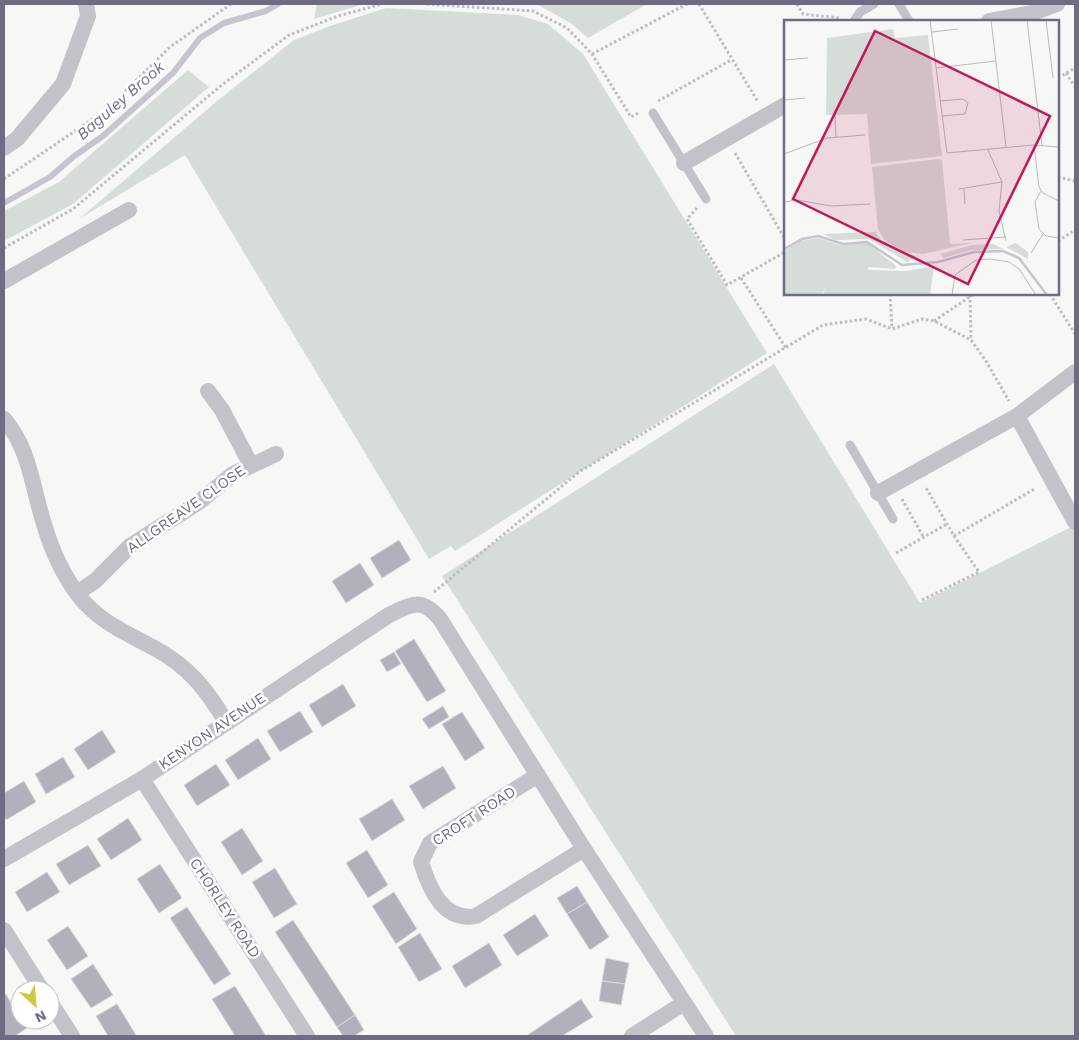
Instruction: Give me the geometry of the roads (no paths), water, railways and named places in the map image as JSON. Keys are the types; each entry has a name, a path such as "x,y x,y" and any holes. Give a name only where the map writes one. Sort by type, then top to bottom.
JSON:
{"street":[{"path":"994,20 1032,13 1057,4"},
{"path":"4,148 17,140 63,84 87,10"},
{"path":"684,163 784,105"},
{"path":"4,282 129,210"},
{"path":"878,493 918,473 1017,416 1075,372"},
{"name":"ALLGREAVE CLOSE","path":"208,392 222,410 251,465"},
{"path":"1017,416 1075,522"},
{"path":"4,419 11,427 27,459 44,524 64,571 77,594 90,611 107,623 157,649 180,665 208,692 226,722"},
{"name":"ALLGREAVE CLOSE","path":"77,594 95,581 130,546 199,502 222,482 251,465 276,454"},
{"name":"KENYON AVENUE","path":"4,858 142,779 389,615 407,606 420,604 427,606 440,619 538,775"},
{"path":"538,775 706,1036"},
{"name":"CROFT ROAD","path":"538,775 430,843 421,862 425,876 441,903 451,914 464,918 476,916 584,849"},
{"name":"CHORLEY ROAD","path":"142,779 307,1036"},
{"path":"4,930 36,980"},
{"path":"632,1036 684,1003"},
{"path":"60,1017 72,1036"}],"lane":[{"path":"854,20 860,12 874,4"},
{"path":"899,4 908,20"},
{"path":"651,110 706,199"},
{"path":"850,445 893,519"}],"waterway":[{"name":"Baguley Brook","path":"4,203 50,177 73,157 103,136 173,73 200,38 224,23 266,11 278,4"}]}
